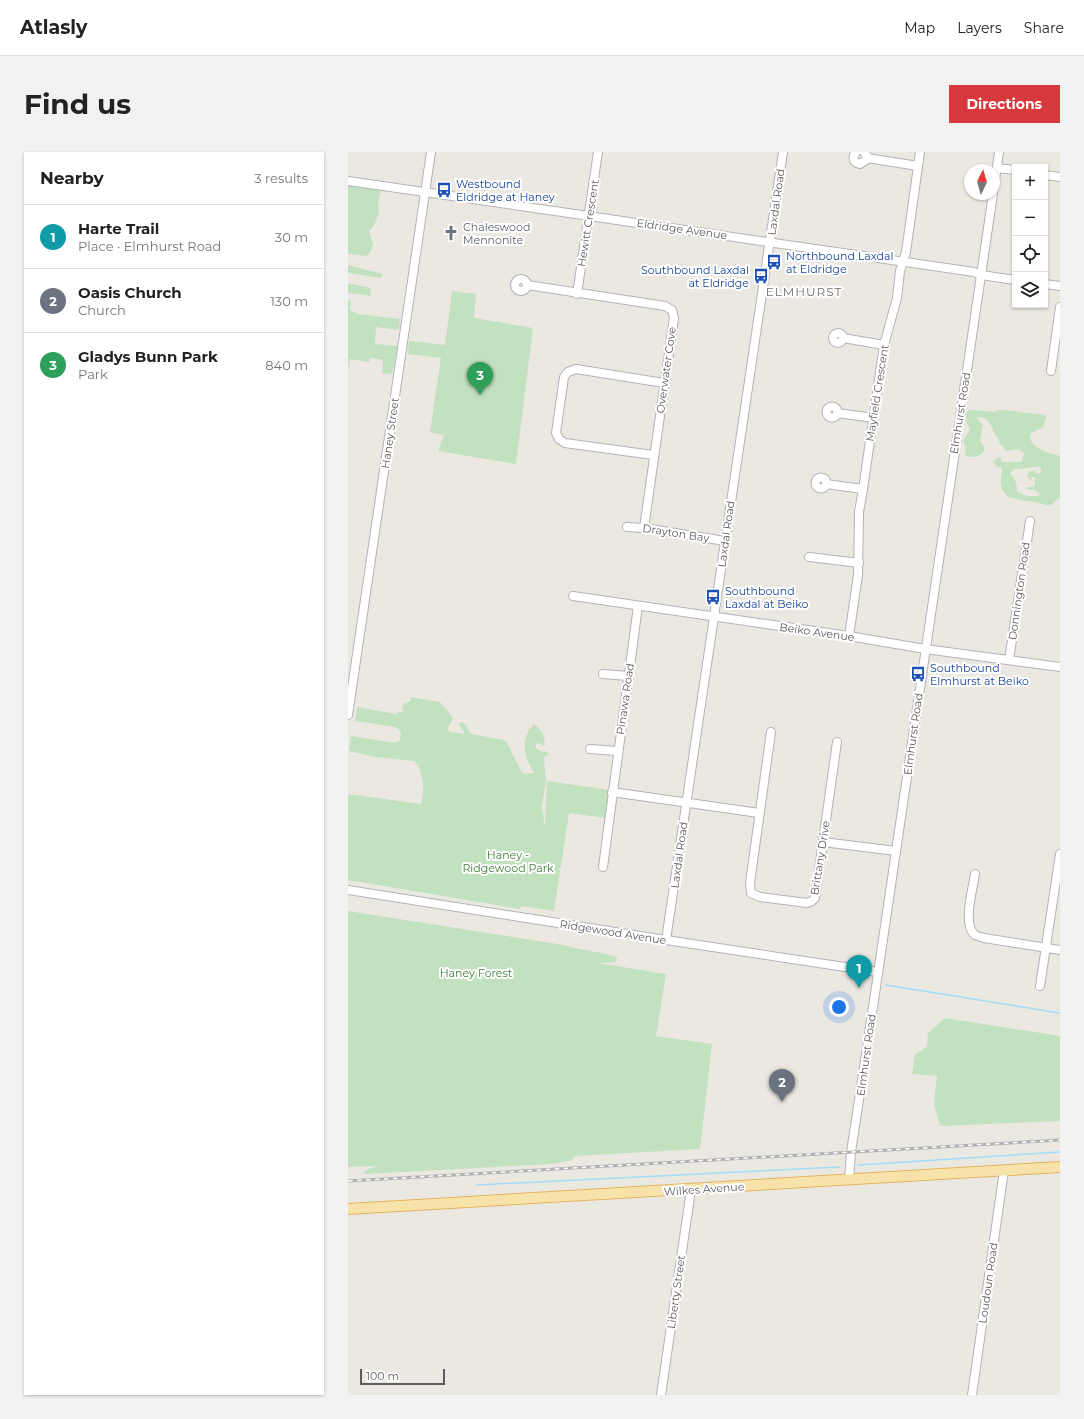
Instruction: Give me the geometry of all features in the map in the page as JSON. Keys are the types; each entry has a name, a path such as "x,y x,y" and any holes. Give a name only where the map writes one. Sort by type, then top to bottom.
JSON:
{"main road":[{"name":"Wilkes Avenue","path":"348,1210 1060,1167"}],"street":[{"name":"Haney Street","path":"348,715 431,152"},
{"name":"Hewitt Crescent","path":"577,294 590,216 598,152"},
{"name":"Laxdal Road","path":"666,940 783,152"},
{"path":"856,152 854,155 854,160 858,164 865,162 866,155 918,166"},
{"name":"Mayfield Crescent","path":"849,636 859,563 860,512 884,345 897,298 900,271 906,252 920,152"},
{"path":"998,164 999,152"},
{"path":"1000,168 1012,170"},
{"path":"1048,175 1060,177"},
{"name":"Eldridge Avenue","path":"348,181 770,241 974,272 981,275 1012,280"},
{"name":"Elmhurst Road","path":"849,1179 925,649 992,200"},
{"path":"1048,284 1060,286"},
{"name":"Overwater Cove","path":"527,285 577,294 665,306 672,310 674,318 644,528"},
{"path":"1051,372 1060,307"},
{"path":"843,338 884,345"},
{"path":"654,455 565,443 559,439 556,433 564,377 568,372 576,369 664,383"},
{"path":"837,412 874,418"},
{"path":"826,484 863,490"},
{"name":"Donnington Road","path":"1009,660 1030,521"},
{"name":"Drayton Bay","path":"627,526 725,541"},
{"path":"809,557 859,563"},
{"name":"Beiko Avenue","path":"573,596 849,636 925,649 1060,667"},
{"name":"Pinawa Road","path":"603,867 617,751 638,606"},
{"path":"603,674 628,676"},
{"name":"Brittany Drive","path":"771,732 750,883 751,892 760,897 799,903 807,904 812,902 817,892 837,742"},
{"path":"590,749 617,751"},
{"path":"612,792 759,813"},
{"path":"823,842 896,851"},
{"path":"1040,986 1060,854"},
{"path":"975,874 968,917 969,926 975,935 984,938 1060,950"},
{"name":"Ridgewood Avenue","path":"348,890 878,972"},
{"name":"Loudoun Road","path":"972,1395 1004,1170"},
{"name":"Liberty Street","path":"661,1395 691,1190"}],"green space":[{"path":"348,184 381,189 378,202 379,213 374,225 369,231 373,245 368,256 348,254"},
{"path":"348,265 383,274 381,278 348,273"},
{"path":"348,283 370,288 371,296 348,293"},
{"path":"452,291 476,294 474,318 533,328 516,464 438,451 444,435 430,432 441,358 408,354 409,341 445,345"},
{"path":"348,300 351,301 350,310 358,314 400,319 399,330 376,327 375,344 398,346 392,374 382,373 383,360 370,358 369,362 350,359 348,370"},
{"path":"974,410 995,412 997,410 1003,410 1045,415 1046,417 1043,427 1031,433 1030,438 1035,446 1040,449 1060,456 1060,497 1050,506 1013,498 1005,494 1002,490 1001,482 1002,468 996,466 994,461 998,457 1001,458 1002,462 1019,462 1022,461 1024,453 1018,449 1006,451 999,442 999,439 989,421 983,417 978,417 977,418 983,425 980,439 985,450 976,457 965,455 966,449 963,441 970,429 966,420 967,411","holes":["1040,467 1042,472 1038,474 1035,471 1030,471 1027,476 1031,481 1032,477 1035,477 1035,486 1024,488 1036,491 1040,494 1038,496 1026,496 1018,492 1011,472 1015,469"]},
{"name":"Haney - Ridgewood Park","path":"411,697 440,702 453,718 448,728 449,732 465,734 459,724 462,722 471,734 504,740 524,774 534,773 526,754 525,742 529,730 534,724 537,726 543,734 544,746 539,743 536,744 536,748 542,752 546,751 549,755 544,757 546,782 541,809 543,811 544,824 547,781 610,790 606,818 569,813 554,911 521,906 520,909 348,880 348,794 421,804 423,793 422,776 414,761 375,757 349,751 351,736 395,743 400,740 401,732 396,727 355,721 357,707 396,714 398,712 404,712 402,708 403,704 410,701"},
{"name":"Haney Forest","path":"348,911 564,945 617,957 616,962 598,963 666,974 656,1036 712,1044 700,1149 575,1156 572,1160 552,1164 363,1174 368,1169 378,1166 348,1167"},
{"path":"945,1018 1060,1036 1060,1121 940,1126 934,1104 937,1076 912,1074 915,1055 927,1046 928,1033"}],"waterway":[{"path":"886,985 1060,1013"},
{"path":"859,1165 1060,1152"},
{"path":"477,1185 840,1167"}],"railway":[{"path":"348,1181 1060,1140"}],"place":[{"name":"Westbound Eldridge at Haney","path":"444,190"},
{"name":"Chaleswood Mennonite","path":"451,233"},
{"name":"Northbound Laxdal at Eldridge","path":"774,262"},
{"name":"Southbound Laxdal at Eldridge","path":"761,276"},
{"name":"Gladys Bunn Park","path":"480,395"},
{"name":"Southbound Laxdal at Beiko","path":"713,597"},
{"name":"Southbound Elmhurst at Beiko","path":"918,674"},
{"name":"Harte Trail","path":"859,988"},
{"name":"Oasis Church","path":"782,1102"}],"district":[{"name":"ELMHURST","path":"804,291"}]}
